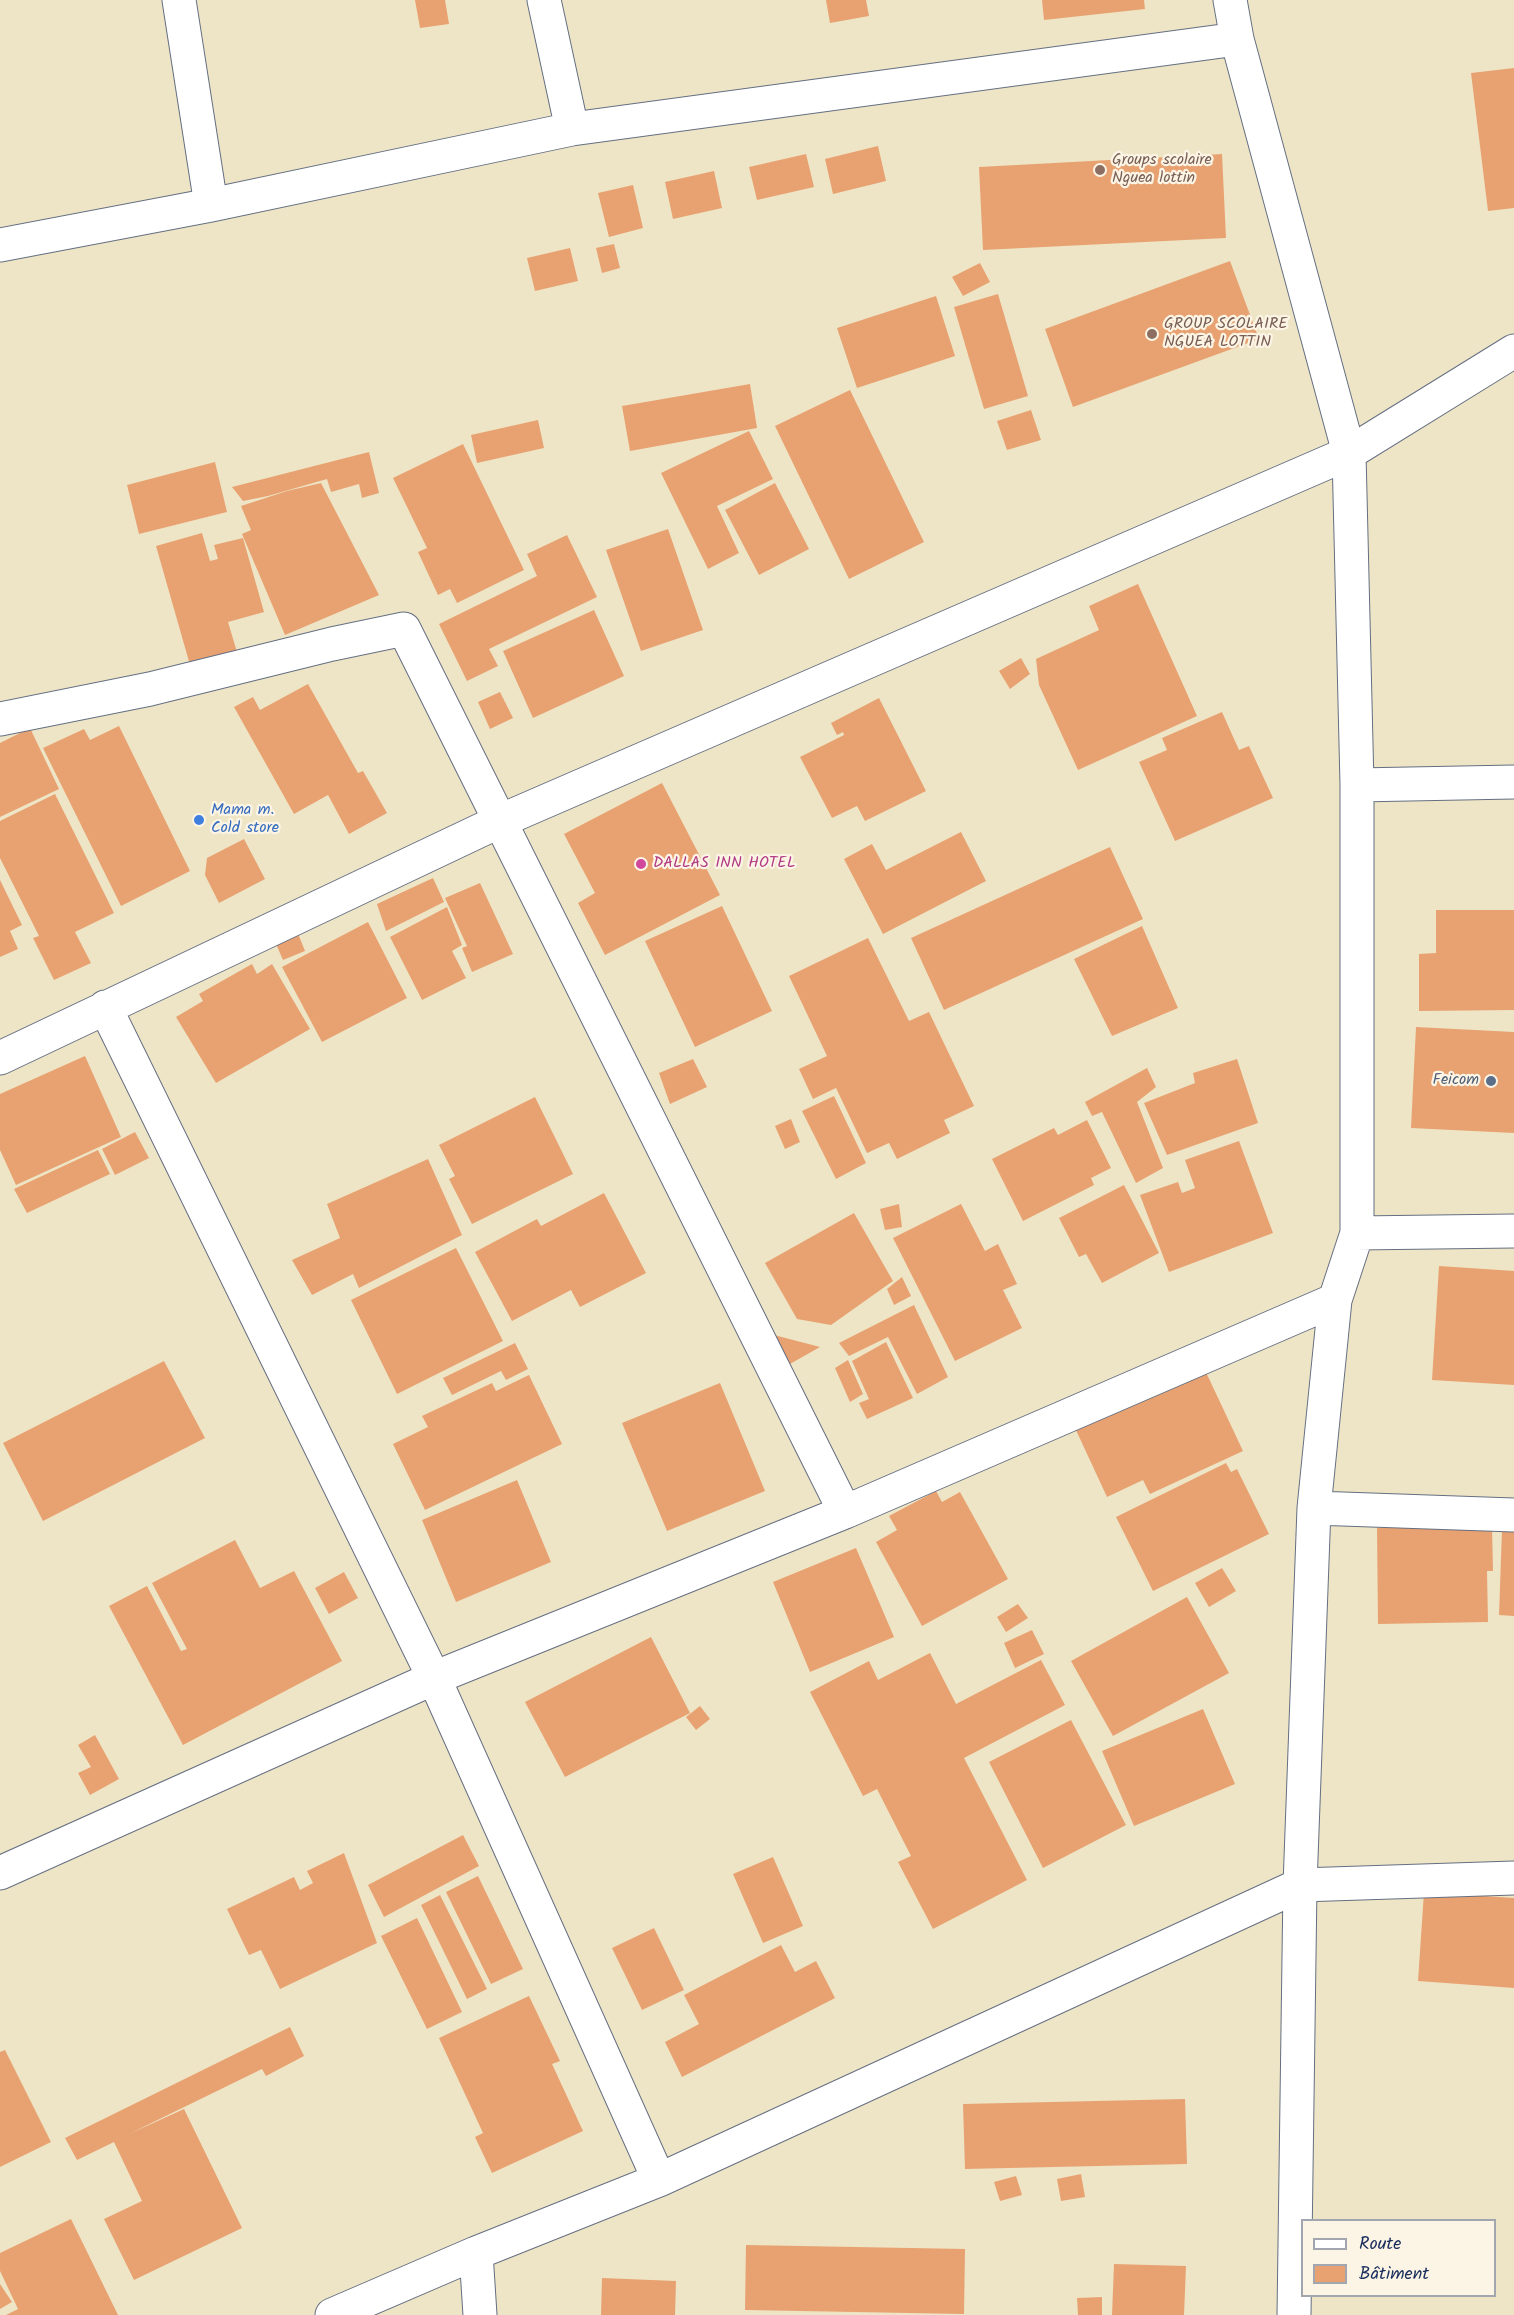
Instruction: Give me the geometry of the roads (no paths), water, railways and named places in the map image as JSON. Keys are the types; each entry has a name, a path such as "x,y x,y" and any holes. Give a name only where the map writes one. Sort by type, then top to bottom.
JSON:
{"street":[{"path":"179,0 211,204"},
{"path":"544,0 572,129"},
{"path":"1230,0 1237,39 1349,453 1357,785 1357,1233 1335,1300 1314,1508 1300,1885 1294,2315"},
{"path":"0,245 572,129 1237,39"},
{"path":"0,1058 500,821 1349,453 1514,351"},
{"path":"0,719 150,689 332,644 404,629 845,1512"},
{"path":"1357,785 1514,782"},
{"path":"105,1007 434,1678 659,2180"},
{"path":"1357,1233 1514,1231"},
{"path":"0,1873 434,1678 845,1512 1335,1300"},
{"path":"1314,1508 1514,1515"},
{"path":"332,2315 476,2253 659,2180 1300,1885 1514,1878"},
{"path":"476,2253 480,2315"}],"place":[{"name":"Groups scolaire Nguea lottin","path":"1100,170"},
{"name":"GROUP SCOLAIRE NGUEA LOTTIN","path":"1152,334"},
{"name":"Mama m. Cold store","path":"199,820"},
{"name":"DALLAS INN HOTEL","path":"641,864"},
{"name":"Feicom","path":"1491,1081"}]}
